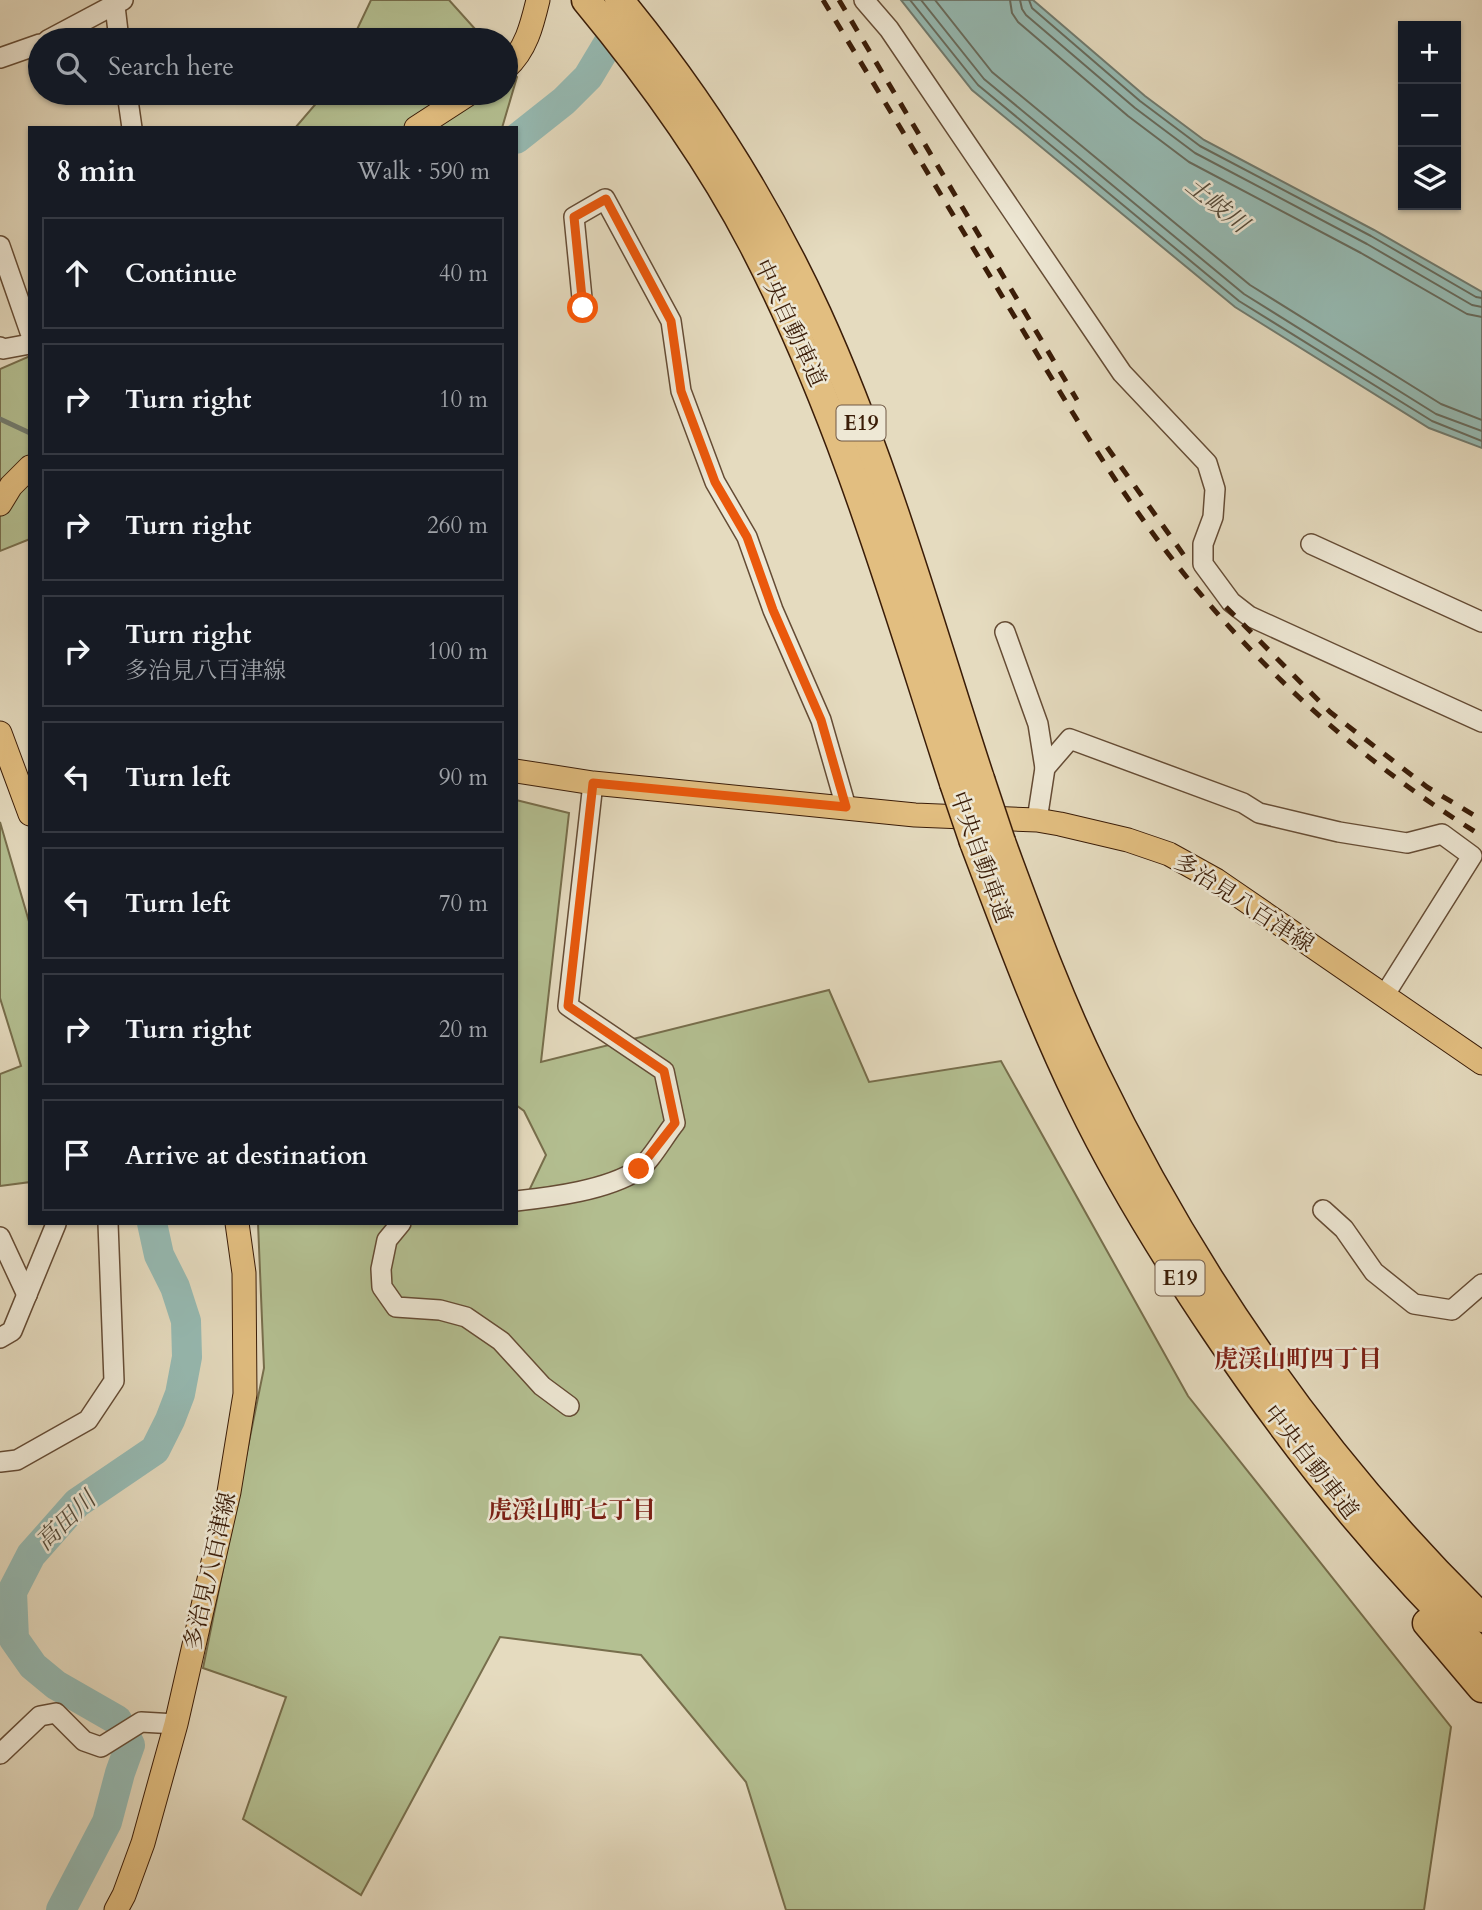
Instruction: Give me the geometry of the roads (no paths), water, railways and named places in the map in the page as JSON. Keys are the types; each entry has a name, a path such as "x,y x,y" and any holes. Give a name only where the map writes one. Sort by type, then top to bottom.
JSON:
{"highway":[{"name":"中央自動車道","path":"586,0 676,118 752,242 812,367 967,781 988,842 1028,983 1081,1103 1182,1280 1278,1420 1327,1485 1388,1557 1438,1612 1482,1654"},
{"name":"中央自動車道","path":"620,0 689,89 722,140 786,252 817,314 895,518 967,781"},
{"name":"中央自動車道","path":"988,842 1042,951 1094,1072 1168,1211 1212,1282 1299,1409 1346,1468 1401,1534 1482,1618"},
{"path":"1278,1420 1301,1462 1341,1516 1482,1688"}],"main road":[{"path":"518,54 530,32 538,0"},
{"path":"419,126 451,105"},
{"path":"0,504 11,486 28,469"},
{"path":"0,733 4,760 28,810"},
{"name":"多治見八百津線","path":"518,771 593,783 915,815 1037,820 1128,840 1169,854 1216,880 1482,1063"},
{"name":"多治見八百津線","path":"116,1910 143,1843 176,1724 229,1492 245,1394 244,1273 237,1225"}],"street":[{"path":"864,0 895,38 1122,373 1208,463 1216,489 1213,517 1203,544 1203,564 1231,602 1249,616 1482,721"},
{"path":"71,28 119,3 119,28"},
{"path":"0,58 28,48"},
{"path":"129,105 132,126"},
{"path":"583,308 574,217 606,199 671,321 681,391 715,482 747,537 773,610 821,720 846,807"},
{"path":"0,246 28,326"},
{"path":"0,347 3,349 28,344"},
{"path":"1311,544 1482,622"},
{"path":"1005,632 1038,724 1045,768 1037,820"},
{"path":"1045,768 1069,738 1243,803 1259,813 1339,832 1407,843 1442,834 1472,856 1384,996"},
{"path":"518,1201 551,1197 600,1186 639,1169 675,1123 664,1071 568,1006 593,783"},
{"path":"1323,1210 1344,1229 1374,1272 1414,1304 1451,1310 1482,1284"},
{"path":"0,1338 12,1331 56,1225"},
{"path":"0,1462 17,1460 88,1420 114,1381 108,1225"},
{"path":"399,1225 387,1240 381,1269 382,1287 396,1307 440,1310 466,1317 501,1341 542,1386 569,1405"},
{"path":"0,1237 27,1295"},
{"path":"1,1750 40,1716 55,1713 84,1741 101,1747 141,1722 176,1724"}],"water":[{"name":"土岐川","path":"901,0 1033,0 1145,96 1204,140 1374,230 1482,292 1482,448 1429,428 1235,307 972,90"}],"waterway":[{"name":"高田川","path":"518,137 564,101 588,77 627,12"},
{"path":"0,419 28,432"},
{"name":"高田川","path":"61,1910 107,1822 130,1745 117,1720 56,1685 33,1666 14,1639 12,1592 31,1555 77,1503 155,1450 180,1394 187,1357 186,1321 175,1287 159,1255 152,1225"}],"railway":[{"path":"823,0 1080,424 1163,547 1233,630 1309,706 1392,775 1482,836"},
{"path":"839,0 1077,400"},
{"path":"1107,447 1188,561"},
{"path":"1226,607 1330,712 1427,787 1482,820"}],"district":[{"name":"虎渓山町四丁目","path":"1298,1359"},
{"name":"虎渓山町七丁目","path":"572,1510"}]}
